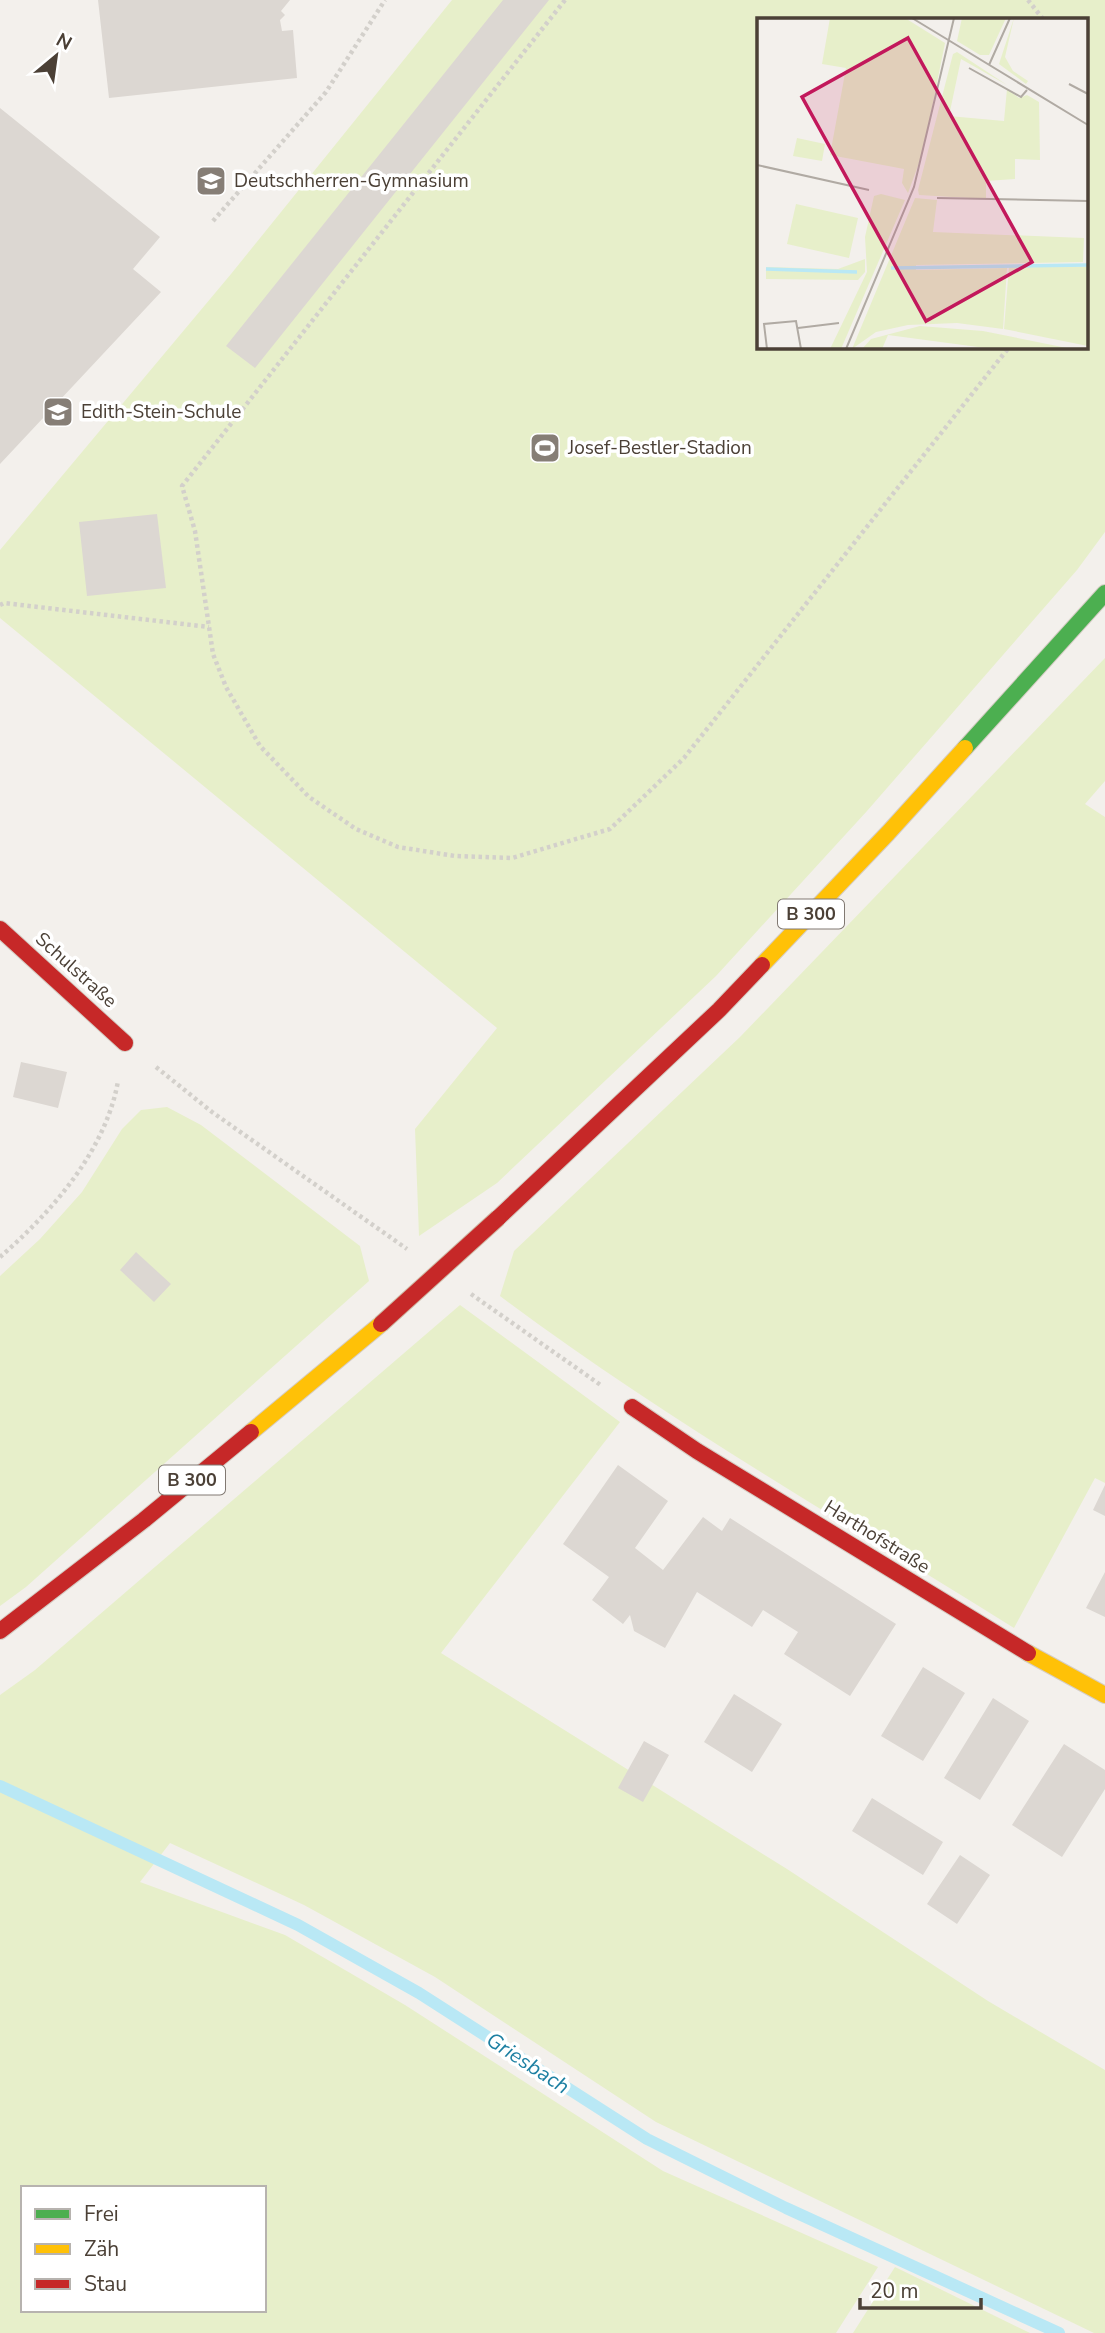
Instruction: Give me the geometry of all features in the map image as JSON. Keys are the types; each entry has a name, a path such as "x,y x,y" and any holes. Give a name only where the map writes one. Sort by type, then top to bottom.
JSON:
{"main road":[{"name":"B 300","path":"0,1632 144,1520 381,1324 719,1010 888,833 1105,593"},
{"name":"Schulstraße","path":"0,929 125,1043"},
{"name":"Harthofstraße","path":"632,1407 697,1451 1005,1641 1105,1695"}],"path":[{"path":"213,221 326,92 385,0"},
{"path":"565,0 182,486 195,531 213,654 226,687 260,746 309,797 356,829 398,847 455,856 512,858 610,829 684,758 1008,348"},
{"path":"1028,0 1042,18"},
{"path":"0,605 4,603 209,627"},
{"path":"0,1257 62,1193 96,1144 115,1098 125,1043 212,1112 414,1254"},
{"path":"468,1292 632,1407"}],"green space":[{"name":"Josef-Bestler-Stadion","path":"452,0 1105,0 1105,532 1077,570 867,811 716,976 497,1183 419,1236 415,1129 497,1028 0,618 0,550 231,274"},
{"path":"1105,658 1105,781 1085,804 1105,817 1105,1483 1095,1478 1014,1628 689,1426 500,1296 514,1251 740,1037"},
{"path":"167,1107 201,1125 360,1246 369,1281 26,1587 0,1606 0,1276 40,1239 82,1192 122,1129 141,1110"},
{"path":"460,1305 620,1422 441,1653 787,1869 988,2001 1105,2070 1105,2333 1094,2333 656,2122 435,1977 304,1905 170,1843 140,1882 285,1935 405,2005 663,2171 878,2267 836,2333 0,2333 0,1695 35,1670"},
{"path":"895,2267 1030,2333 853,2333"}],"building":[{"path":"98,0 290,0 281,11 285,15 280,20 282,31 293,30 297,78 109,98"},
{"path":"503,0 549,0 255,368 226,346"},
{"name":"Edith-Stein-Schule","path":"0,108 160,237 133,269 161,292 0,464"},
{"path":"157,514 166,588 87,596 79,522"},
{"path":"21,1062 67,1072 58,1108 13,1097"},
{"path":"136,1252 171,1284 154,1302 120,1270"},
{"path":"618,1465 668,1501 635,1548 663,1570 703,1517 722,1531 730,1518 896,1624 850,1696 784,1654 798,1632 763,1610 752,1627 697,1592 665,1648 634,1631 630,1615 623,1624 592,1600 609,1577 563,1544"},
{"path":"1105,1485 1105,1516 1093,1510"},
{"path":"1105,1572 1105,1617 1086,1608"},
{"path":"923,1667 965,1693 923,1761 881,1736"},
{"path":"734,1694 782,1724 752,1772 704,1742"},
{"path":"993,1698 1029,1721 980,1800 944,1778"},
{"path":"644,1741 669,1755 643,1802 618,1788"},
{"path":"1064,1744 1105,1770 1105,1789 1062,1857 1012,1825"},
{"path":"872,1798 943,1842 923,1875 852,1831"},
{"path":"960,1855 990,1875 957,1924 927,1904"}],"waterway":[{"name":"Griesbach","path":"0,1786 298,1925 419,1993 647,2139 786,2208 1059,2333"}],"traffic: fast":[{"path":"965,748 1105,593"}],"traffic: slow":[{"path":"762,965 965,748"},
{"path":"251,1432 381,1324"},
{"path":"1028,1653 1105,1695"}],"traffic: jam":[{"path":"0,929 125,1043"},
{"path":"498,1218 719,1010 762,965"},
{"path":"381,1324 498,1218"},
{"path":"632,1407 697,1451 1028,1653"},
{"path":"0,1631 144,1520 251,1432"}],"place":[{"name":"Deutschherren-Gymnasium","path":"211,181"},
{"name":"Edith-Stein-Schule","path":"58,412"},
{"name":"Josef-Bestler-Stadion","path":"545,448"}]}
